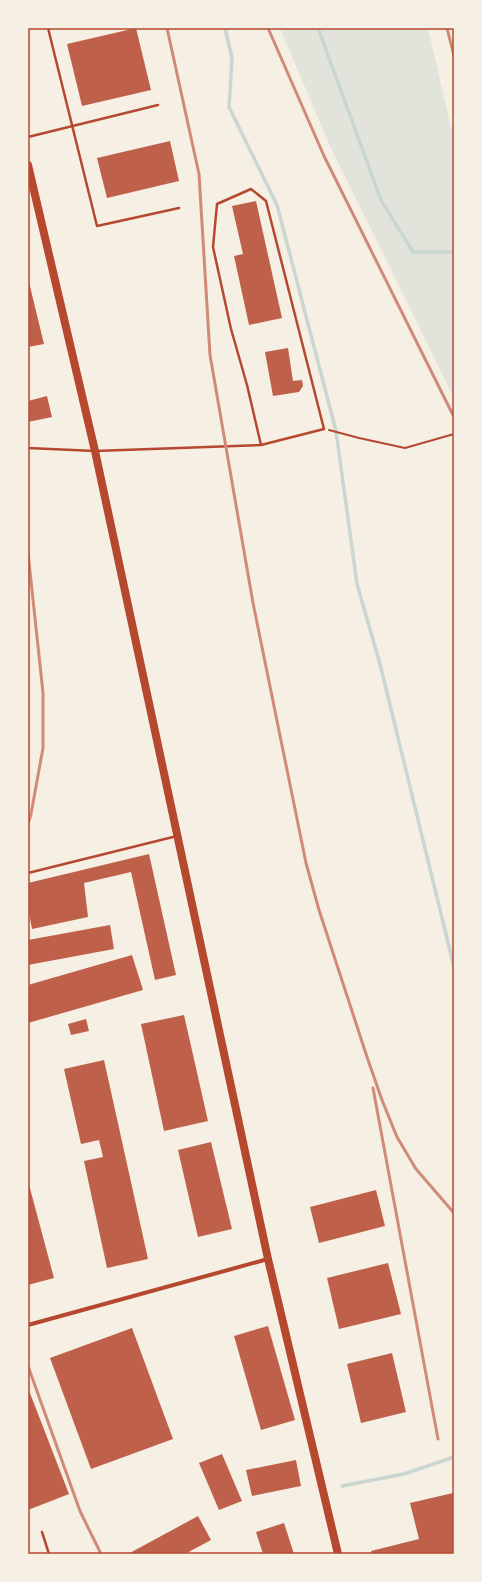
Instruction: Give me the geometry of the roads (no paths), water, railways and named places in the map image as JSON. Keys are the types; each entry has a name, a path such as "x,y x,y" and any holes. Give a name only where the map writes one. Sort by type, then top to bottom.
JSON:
{"main road":[{"path":"28,165 95,451 268,1259 338,1554"}],"street":[{"path":"28,1325 268,1259"}],"lane":[{"path":"48,28 97,226 179,208"},
{"path":"28,137 158,105"},
{"path":"28,448 95,451 262,445 324,429 266,201 251,190 217,204 213,247 231,329 262,445"},
{"path":"28,873 178,836"},
{"path":"42,1532 49,1554"}],"waterway":[{"path":"225,28 232,58 229,107 277,205 336,431 357,584 380,664 454,967"},
{"path":"318,28 381,200 413,252 454,252"},
{"path":"342,1486 404,1474 454,1457"}],"railway":[{"path":"167,28 199,174 210,355 253,603 306,863 319,910 367,1057 397,1137 416,1169 454,1213"},
{"path":"268,28 324,156 454,417"},
{"path":"447,28 454,56"},
{"path":"28,553 43,693 43,748 28,824"},
{"path":"373,1088 438,1439"},
{"path":"28,1366 80,1511 101,1554"}]}
